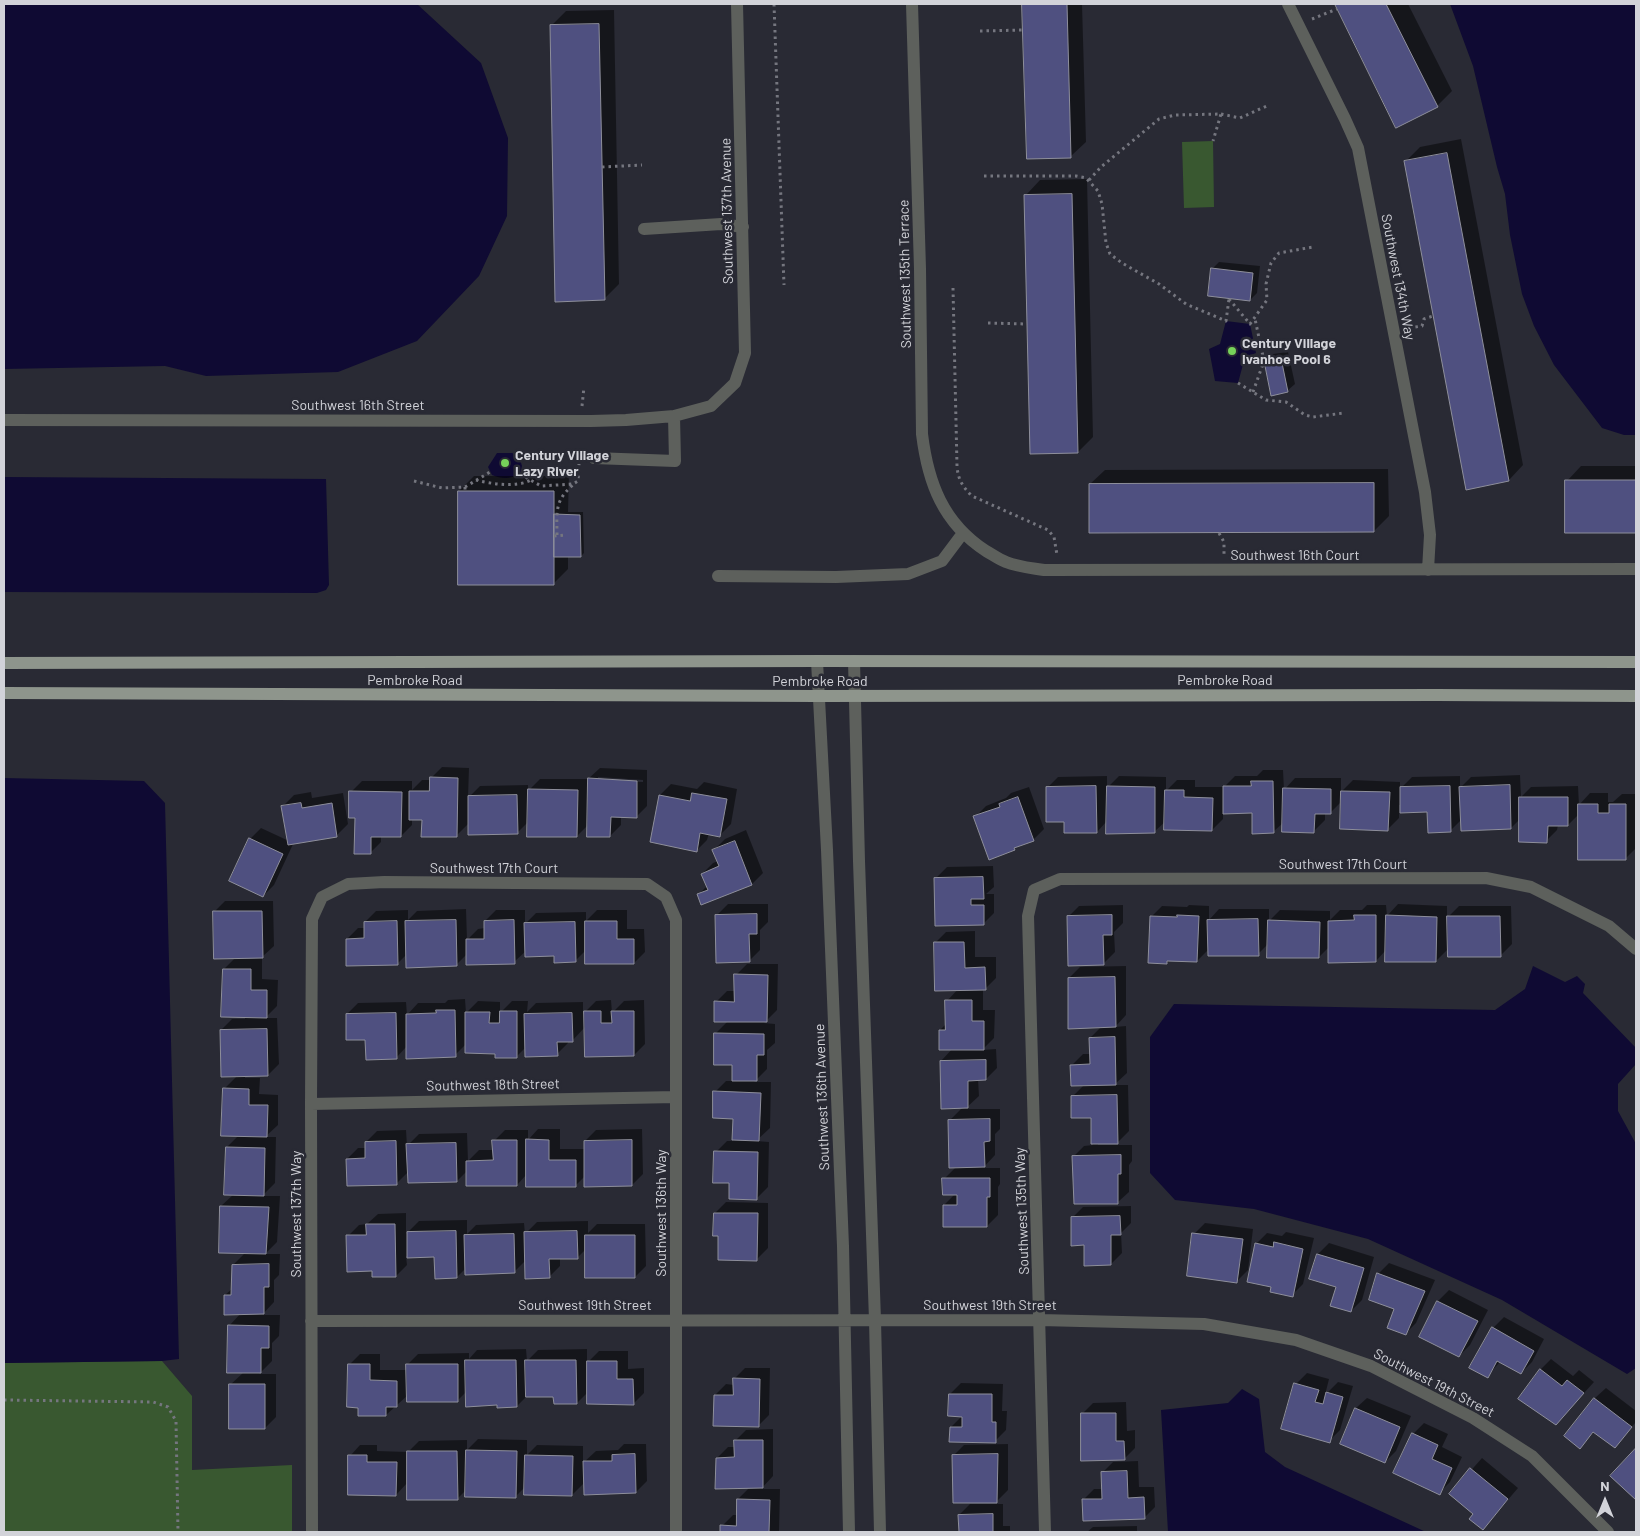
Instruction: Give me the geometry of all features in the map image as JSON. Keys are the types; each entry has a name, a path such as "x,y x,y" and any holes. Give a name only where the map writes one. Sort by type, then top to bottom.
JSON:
{"main road":[{"name":"Pembroke Road","path":"4,663 818,661 1636,662"},
{"name":"Pembroke Road","path":"4,693 818,696 1636,696"}],"street":[{"name":"Southwest 137th Avenue","path":"711,406 735,383 746,353 736,4"},
{"name":"Southwest 135th Terrace","path":"912,4 920,269 922,434 930,479 938,498 963,533"},
{"name":"Southwest 134th Way","path":"1288,4 1358,148 1425,492 1430,535 1428,570"},
{"path":"644,229 721,224 743,227"},
{"name":"Southwest 16th Street","path":"4,420 591,421 674,416 711,406"},
{"path":"594,458 674,461 674,416"},
{"path":"718,576 908,574 942,561 963,533"},
{"name":"Southwest 16th Court","path":"963,533 973,542 1006,562 1044,570 1636,569"},
{"name":"Southwest 136th Avenue","path":"818,661 844,1320 849,1532"},
{"path":"854,662 880,1532"},
{"name":"Southwest 17th Court","path":"1034,890 1060,879 1486,878 1531,887 1609,926 1636,948"},
{"name":"Southwest 17th Court","path":"322,897 348,884 384,882 647,884 666,897"},
{"name":"Southwest 135th Way","path":"1034,890 1028,916 1045,1532"},
{"name":"Southwest 137th Way","path":"312,1532 312,919 322,897"},
{"name":"Southwest 136th Way","path":"666,897 676,920 676,1532"},
{"name":"Southwest 18th Street","path":"311,1104 676,1097"},
{"name":"Southwest 19th Street","path":"311,1321 1040,1320 1204,1324 1296,1340 1371,1366 1473,1418 1532,1456 1608,1532"}],"path":[{"path":"774,4 784,285"},
{"path":"1299,25 1337,9"},
{"path":"980,31 1023,30"},
{"path":"1089,180 1159,119 1176,115 1221,114 1240,118 1269,105"},
{"path":"1213,141 1221,114"},
{"path":"602,167 642,165"},
{"path":"984,176 1076,176 1089,180 1098,191 1102,204 1106,243 1110,254 1159,284 1186,304 1226,321 1229,299 1250,324 1267,300 1266,284 1271,263 1279,253 1313,247"},
{"path":"953,288 957,466 960,482 964,489 972,496 1048,530 1054,537 1057,545 1057,560"},
{"path":"1393,331 1422,326 1424,319 1433,316"},
{"path":"1253,392 1264,361 1254,318"},
{"path":"988,323 1027,324"},
{"path":"1238,383 1266,400 1286,402 1296,410 1313,417 1344,413"},
{"path":"582,406 584,387"},
{"path":"565,535 556,535 557,507 563,493 578,481 580,463"},
{"path":"414,481 442,488 464,489 490,472"},
{"path":"520,474 541,486 573,484"},
{"path":"476,480 492,484 525,484 531,480"},
{"path":"1219,532 1224,542 1224,570"},
{"path":"4,1400 153,1402 168,1407 176,1421 178,1532"}],"green space":[{"path":"1213,141 1214,207 1184,208 1182,142"},
{"path":"162,1361 192,1396 192,1470 292,1465 292,1532 4,1532 4,1363"}],"shaded area":[{"path":"4,4 417,4 481,63 508,138 507,216 479,276 417,341 338,372 206,376 165,366 4,369"},
{"path":"1450,4 1636,4 1636,435 1624,435 1602,428 1554,365 1534,326 1522,294 1510,235 1505,194 1473,66"},
{"name":"Century Village Ivanhoe Pool 6","path":"1226,321 1250,324 1256,353 1245,357 1238,383 1215,381 1209,349 1220,344"},
{"name":"Century Village Lazy River","path":"497,453 512,453 519,456 522,466 520,474 506,478 492,475 488,467"},
{"path":"4,477 326,479 329,585 326,590 317,593 4,592"},
{"path":"4,778 144,781 165,803 179,1359 162,1361 4,1363"},
{"path":"1533,966 1565,982 1577,976 1585,984 1583,993 1636,1048 1636,1064 1618,1084 1618,1111 1636,1144 1636,1368 1627,1374 1502,1300 1368,1239 1254,1209 1175,1200 1150,1173 1150,1037 1174,1004 1495,1010 1525,989"},
{"path":"1242,1389 1259,1399 1265,1452 1285,1467 1426,1532 1168,1532 1161,1410 1228,1403"}],"building":[{"path":"1022,4 1067,4 1071,158 1027,159"},
{"path":"1335,4 1386,4 1438,107 1396,128"},
{"path":"599,24 605,300 555,302 550,25"},
{"path":"1447,153 1509,481 1466,490 1404,161"},
{"path":"1072,194 1078,453 1030,454 1024,195"},
{"path":"1211,268 1253,273 1250,301 1208,296"},
{"path":"1281,358 1288,392 1271,396 1264,361"},
{"path":"1565,480 1636,480 1636,533 1565,533"},
{"path":"1374,483 1374,532 1089,533 1089,484"},
{"path":"458,491 554,491 554,585 458,585"},
{"path":"554,514 580,515 581,557 554,557"},
{"path":"430,777 458,778 457,837 421,837 422,820 409,820 409,791 429,791"},
{"path":"588,778 637,781 637,818 611,817 610,837 587,837"},
{"path":"1251,781 1273,781 1274,833 1252,834 1252,813 1223,814 1223,786 1251,786"},
{"path":"1510,785 1511,829 1461,831 1459,787"},
{"path":"1096,786 1097,833 1064,833 1064,822 1046,822 1046,787"},
{"path":"1107,786 1155,787 1155,833 1106,834"},
{"path":"1450,786 1451,832 1428,833 1427,812 1400,813 1400,787"},
{"path":"1283,788 1331,789 1331,814 1315,814 1314,833 1282,832"},
{"path":"528,789 578,790 577,837 527,837"},
{"path":"1165,790 1184,790 1184,797 1213,798 1212,831 1164,830"},
{"path":"349,791 402,792 401,837 371,837 371,854 354,854 355,818 349,818"},
{"path":"1341,791 1390,792 1388,831 1340,829"},
{"path":"692,793 727,799 720,837 700,833 697,852 650,842 659,795 690,801"},
{"path":"517,795 518,834 468,835 468,796"},
{"path":"1018,797 1034,841 989,860 973,816 1000,807 999,804"},
{"path":"1519,797 1568,797 1568,826 1548,826 1547,843 1519,842"},
{"path":"301,803 302,808 332,803 337,837 288,845 281,806"},
{"path":"1578,804 1598,804 1598,813 1609,813 1609,804 1626,804 1626,860 1578,860"},
{"path":"249,838 283,854 263,897 229,881"},
{"path":"735,841 752,885 701,905 697,894 708,890 701,874 719,866 712,850"},
{"path":"983,877 984,899 971,899 971,905 984,905 984,925 935,926 934,878"},
{"path":"213,911 262,911 263,958 214,959"},
{"path":"757,914 757,934 749,934 750,962 716,963 715,915"},
{"path":"1112,915 1112,935 1103,935 1104,965 1068,966 1067,916"},
{"path":"1177,915 1199,916 1197,962 1167,961 1167,964 1148,963 1150,916 1177,917"},
{"path":"1354,915 1376,915 1376,962 1328,963 1328,921 1354,920"},
{"path":"1386,915 1437,917 1436,962 1385,962"},
{"path":"1447,916 1500,916 1501,957 1448,957"},
{"path":"1258,919 1259,956 1208,956 1207,920"},
{"path":"456,920 457,966 406,968 405,921"},
{"path":"514,920 515,964 466,965 466,939 484,939 484,921"},
{"path":"1268,920 1320,922 1319,958 1267,958"},
{"path":"397,921 398,965 346,966 346,939 364,938 364,922"},
{"path":"585,921 617,921 617,939 634,939 634,964 585,964"},
{"path":"575,922 576,962 554,963 554,956 525,957 524,923"},
{"path":"934,942 964,942 965,968 985,967 986,990 935,991"},
{"path":"223,969 251,969 251,990 267,990 267,1018 221,1017"},
{"path":"734,974 768,975 767,1022 714,1022 714,1001 734,1002"},
{"path":"1115,977 1116,1027 1068,1029 1068,978"},
{"path":"945,1000 972,1000 972,1021 984,1021 984,1050 939,1050 939,1030 945,1030"},
{"path":"436,1010 455,1010 456,1057 406,1059 406,1014 436,1013"},
{"path":"500,1011 517,1011 517,1058 495,1058 495,1054 465,1053 465,1012 490,1012 489,1023 499,1023"},
{"path":"584,1011 601,1011 601,1023 612,1023 611,1011 634,1011 634,1056 585,1057"},
{"path":"396,1013 397,1059 366,1060 365,1040 346,1040 346,1014"},
{"path":"572,1013 573,1042 557,1042 558,1056 525,1057 524,1014"},
{"path":"267,1029 268,1076 221,1077 220,1030"},
{"path":"714,1033 764,1034 764,1055 757,1055 757,1081 732,1081 732,1065 714,1065"},
{"path":"1115,1037 1116,1085 1071,1086 1070,1065 1090,1064 1089,1038"},
{"path":"986,1060 986,1080 968,1081 968,1108 941,1109 940,1061"},
{"path":"223,1088 249,1089 249,1105 268,1105 267,1137 221,1136"},
{"path":"713,1091 761,1093 759,1141 732,1140 733,1119 713,1118"},
{"path":"1117,1095 1118,1144 1091,1144 1091,1118 1071,1118 1071,1096"},
{"path":"990,1119 990,1141 984,1142 985,1167 949,1168 948,1120"},
{"path":"526,1139 549,1140 549,1160 576,1160 576,1187 526,1187"},
{"path":"492,1140 517,1140 517,1186 466,1186 466,1161 493,1160"},
{"path":"632,1140 632,1186 584,1187 584,1141"},
{"path":"396,1141 397,1185 347,1186 346,1159 365,1158 365,1142"},
{"path":"456,1143 457,1182 408,1183 406,1144"},
{"path":"226,1147 265,1148 264,1196 224,1195"},
{"path":"714,1151 758,1152 757,1200 729,1199 729,1183 713,1183"},
{"path":"1121,1155 1121,1174 1118,1174 1118,1204 1074,1204 1072,1156"},
{"path":"942,1178 990,1178 990,1197 987,1197 987,1227 943,1227 943,1205 957,1205 957,1195 943,1195"},
{"path":"220,1206 269,1207 266,1254 219,1253"},
{"path":"714,1213 758,1213 757,1261 718,1260 718,1236 713,1236"},
{"path":"1120,1216 1121,1235 1111,1235 1111,1265 1084,1266 1084,1245 1071,1246 1071,1217"},
{"path":"366,1224 395,1224 396,1277 372,1277 372,1271 347,1272 346,1235 366,1235"},
{"path":"456,1231 457,1278 435,1279 434,1257 407,1258 407,1232"},
{"path":"577,1231 578,1259 549,1259 550,1278 525,1279 524,1232"},
{"path":"1192,1233 1243,1239 1237,1283 1187,1276"},
{"path":"514,1234 515,1273 465,1275 464,1235"},
{"path":"585,1235 635,1235 635,1278 585,1278"},
{"path":"1274,1242 1303,1249 1293,1297 1270,1292 1271,1287 1247,1282 1255,1243 1273,1247"},
{"path":"1317,1254 1364,1268 1351,1312 1330,1306 1336,1287 1309,1279"},
{"path":"269,1264 269,1287 264,1287 264,1314 224,1315 224,1295 231,1295 232,1265"},
{"path":"1377,1273 1425,1291 1406,1335 1387,1328 1394,1309 1369,1300"},
{"path":"1437,1301 1478,1321 1459,1357 1419,1337"},
{"path":"228,1325 269,1326 269,1348 261,1348 261,1373 227,1373"},
{"path":"1492,1327 1534,1351 1521,1374 1497,1361 1488,1378 1469,1368"},
{"path":"465,1360 516,1360 517,1407 497,1408 497,1405 466,1407"},
{"path":"525,1360 576,1360 577,1404 554,1404 553,1397 526,1397"},
{"path":"587,1361 617,1361 617,1379 633,1379 634,1405 587,1404"},
{"path":"348,1364 370,1364 370,1380 397,1381 397,1407 386,1407 386,1416 358,1416 358,1408 347,1407"},
{"path":"406,1364 458,1364 458,1402 407,1402"},
{"path":"1540,1369 1562,1386 1567,1380 1584,1393 1556,1425 1518,1399"},
{"path":"733,1378 760,1379 759,1427 713,1426 714,1395 733,1395"},
{"path":"1294,1383 1319,1390 1315,1402 1323,1404 1326,1392 1343,1397 1330,1443 1281,1429"},
{"path":"229,1384 265,1384 265,1429 229,1429"},
{"path":"949,1394 992,1394 992,1422 996,1422 996,1443 949,1442 950,1427 962,1427 962,1417 948,1416"},
{"path":"1594,1398 1632,1427 1615,1448 1593,1432 1580,1449 1564,1436"},
{"path":"1355,1408 1400,1427 1385,1463 1340,1444"},
{"path":"1081,1413 1116,1413 1116,1441 1124,1441 1125,1460 1081,1461"},
{"path":"1412,1433 1438,1445 1432,1459 1452,1468 1440,1495 1393,1473"},
{"path":"734,1440 763,1440 763,1488 715,1489 716,1458 734,1457"},
{"path":"1636,1448 1636,1500 1610,1476"},
{"path":"466,1450 517,1451 516,1498 465,1497"},
{"path":"407,1451 457,1451 458,1500 407,1500"},
{"path":"635,1454 636,1493 584,1495 583,1461 612,1461 612,1455"},
{"path":"998,1454 997,1503 953,1503 952,1455"},
{"path":"348,1455 367,1455 367,1462 397,1462 396,1496 348,1495"},
{"path":"525,1455 573,1456 572,1496 524,1495"},
{"path":"1470,1468 1508,1499 1483,1530 1469,1519 1473,1514 1449,1494"},
{"path":"1127,1471 1128,1498 1144,1497 1145,1519 1083,1521 1082,1499 1102,1499 1101,1472"},
{"path":"737,1499 770,1500 769,1532 720,1532 720,1525 736,1526"},
{"path":"993,1514 993,1532 959,1532 958,1515"}],"place":[{"name":"Century Village Ivanhoe Pool 6","path":"1232,351"},
{"name":"Century Village Lazy River","path":"505,463"}]}
